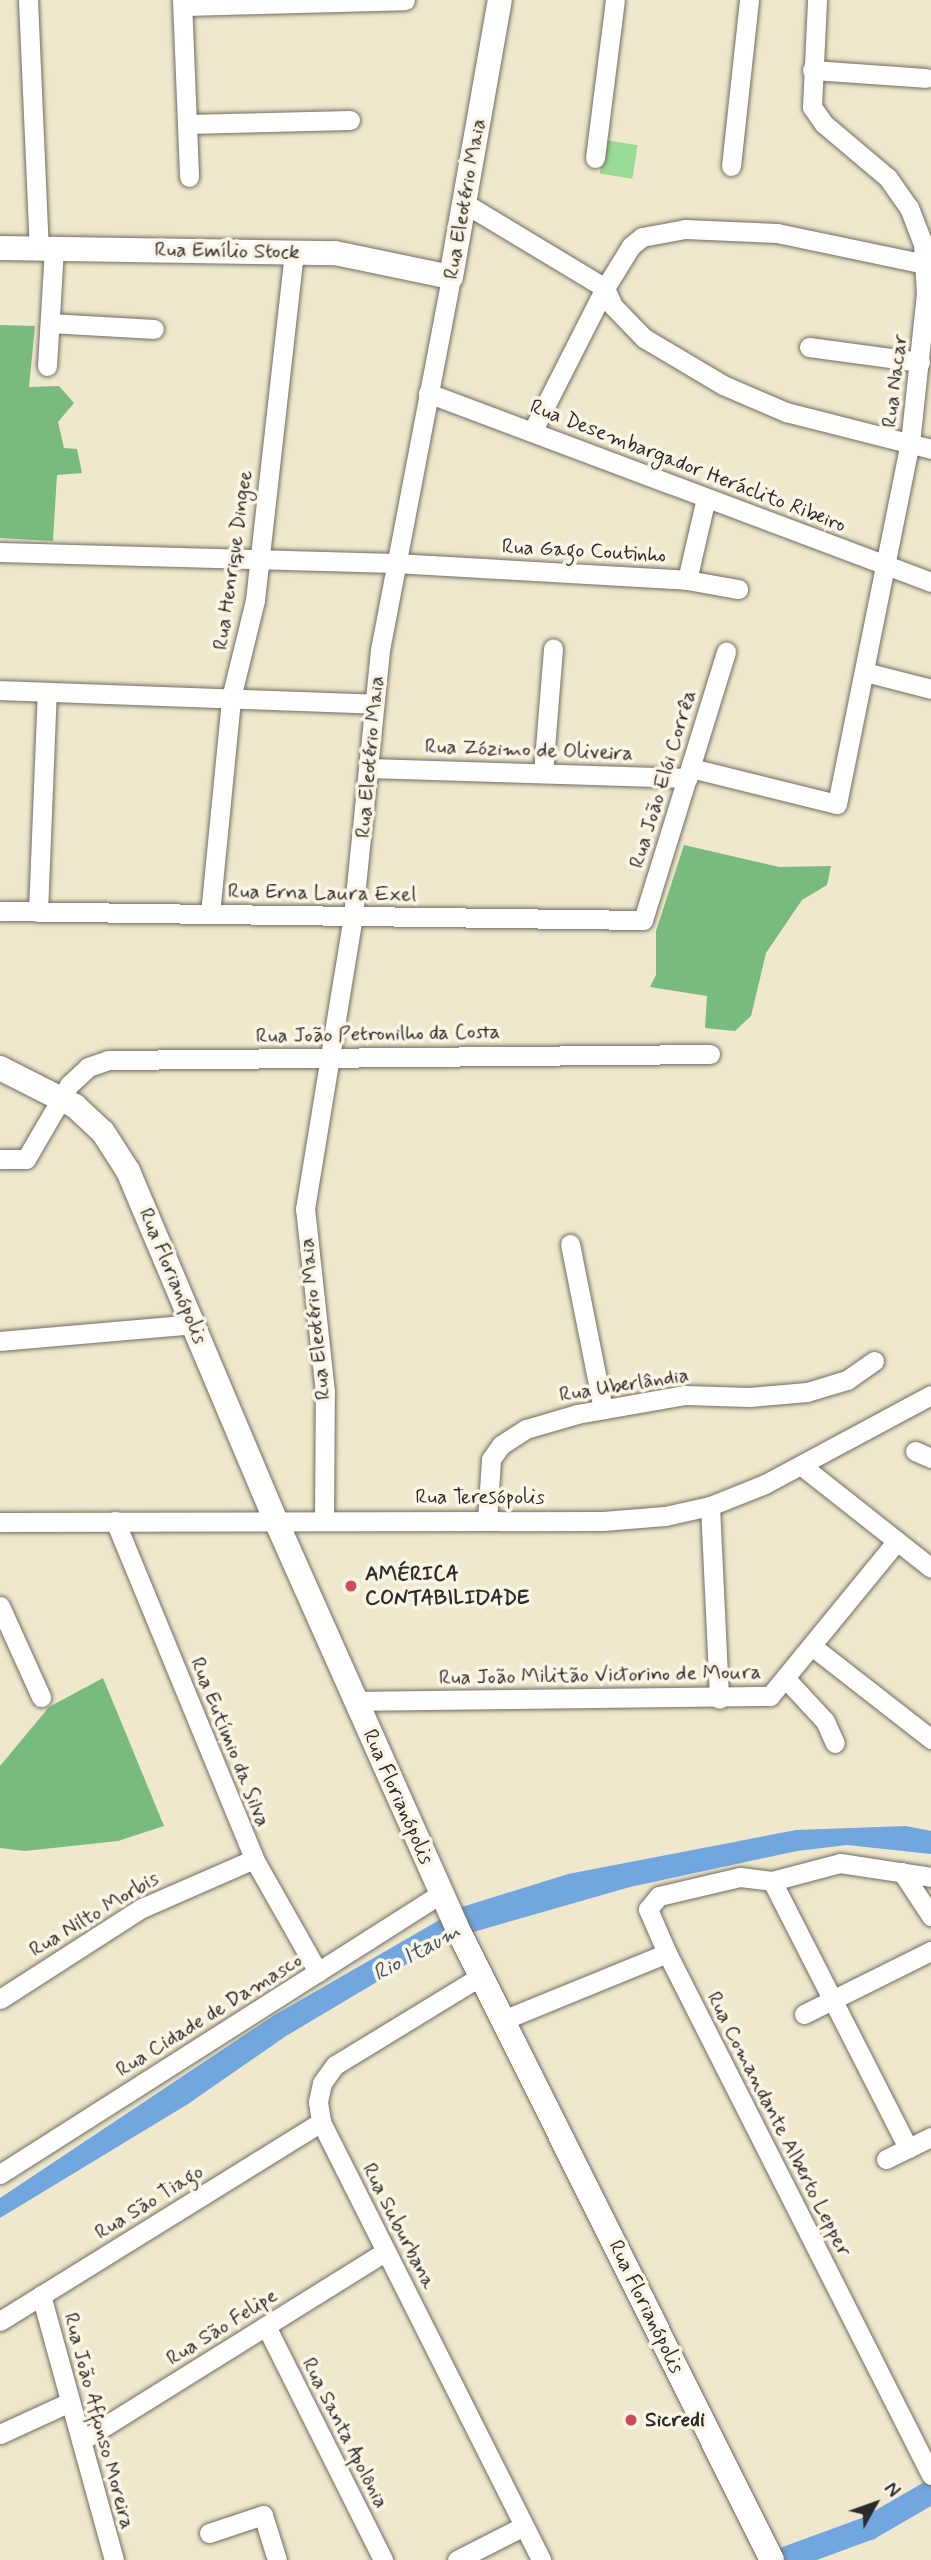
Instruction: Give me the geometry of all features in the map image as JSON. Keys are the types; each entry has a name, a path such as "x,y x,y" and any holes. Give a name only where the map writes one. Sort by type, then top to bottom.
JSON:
{"main road":[{"name":"Rua Eleotério Maia","path":"451,277 500,0"},
{"name":"Rua Emílio Stock","path":"0,248 294,252 365,257 451,277"},
{"name":"Rua Florianópolis","path":"0,1068 60,1097 91,1119 116,1149 194,1324 276,1521 461,1936 770,2556"}],"street":[{"path":"27,0 47,249 50,323 47,366"},
{"path":"188,177 183,3 405,0"},
{"path":"595,158 615,0"},
{"path":"731,166 749,0"},
{"name":"Rua Nacar","path":"817,0 810,95 817,116 888,178 908,208 927,251 923,374 887,566 837,804"},
{"path":"812,71 926,78"},
{"path":"187,124 350,120"},
{"path":"464,204 605,288 612,306 644,338 723,384 786,412 931,449"},
{"path":"532,432 605,288 631,246 642,237 666,230 777,233 927,251"},
{"name":"Rua Henrique Dingee","path":"210,914 231,698 250,630 294,252"},
{"name":"Rua Eleotério Maia","path":"324,1520 325,1392 305,1209 353,916 373,704 395,563 451,277"},
{"path":"50,323 154,328"},
{"path":"809,347 923,374"},
{"name":"Rua Desembargador Heráclito Ribeiro","path":"428,393 931,582"},
{"name":"Rua Gago Coutinho","path":"0,552 395,563 687,580 706,498"},
{"path":"687,580 738,589"},
{"path":"543,773 553,648"},
{"name":"Rua João Elói Corrêa","path":"643,920 726,652"},
{"path":"865,672 931,689"},
{"path":"0,690 373,704"},
{"path":"38,912 47,692"},
{"name":"Rua Zózimo de Oliveira","path":"369,768 543,773 689,773 837,804"},
{"name":"Rua Erna Laura Exel","path":"0,911 643,920"},
{"name":"Rua João Petronilho da Costa","path":"0,1159 26,1159 60,1097 77,1076 108,1060 710,1054"},
{"path":"570,1244 603,1409"},
{"path":"0,1340 194,1324"},
{"name":"Rua Uberlândia","path":"487,1520 487,1477 501,1445 537,1425 603,1409 685,1395 791,1395 847,1380 874,1361"},
{"name":"Rua Teresópolis","path":"0,1522 623,1521 710,1506 802,1466 928,1399"},
{"path":"802,1466 931,1568"},
{"path":"710,1506 719,1699"},
{"name":"Rua Eutímio da Silva","path":"115,1521 254,1859 318,1972"},
{"name":"Rua João Militão Victorino de Moura","path":"355,1701 719,1699 770,1696 787,1679 897,1541"},
{"path":"0,1606 41,1697"},
{"path":"813,1647 931,1739"},
{"path":"787,1679 825,1721 835,1743"},
{"name":"Rua Nilto Morbis","path":"0,1999 152,1903 254,1859"},
{"path":"908,2148 772,1881 839,1863 931,1877"},
{"path":"902,1872 931,1916"},
{"name":"Rua Comandante Alberto Lepper","path":"772,1881 740,1877 652,1900 650,1917 929,2467"},
{"name":"Rua Cidade de Damasco","path":"0,2174 318,1972 446,1903"},
{"path":"804,2014 931,1951"},
{"path":"503,2020 667,1952"},
{"name":"Rua Suburbana","path":"481,1976 335,2065 318,2091 321,2122 541,2560"},
{"name":"Rua São Tiago","path":"0,2320 321,2122"},
{"path":"886,2159 930,2139"},
{"name":"Rua São Felipe","path":"81,2441 386,2251"},
{"name":"Rua João Affonso Moreira","path":"41,2295 114,2560"},
{"name":"Rua Santa Apolônia","path":"266,2326 383,2560"},
{"path":"0,2434 70,2402"},
{"path":"208,2533 263,2515 277,2560"},
{"path":"457,2560 524,2526"}],"green space":[{"path":"605,140 638,145 632,179 600,174"},
{"path":"0,325 35,326 29,387 59,386 74,403 58,422 64,448 77,449 82,473 57,475 53,541 0,538"},
{"path":"684,845 779,867 831,866 827,885 802,900 766,953 751,1016 735,1031 705,1028 707,996 650,987 656,975 656,931"},
{"path":"103,1678 164,1826 118,1841 25,1851 0,1848 0,1766 49,1707"}],"water":[{"name":"Rio Itaum","path":"906,1826 931,1831 931,1854 847,1845 797,1851 630,1887 449,1939 286,2036 188,2104 0,2218 0,2198 273,2016 462,1907 568,1874 796,1830"}],"waterway":[{"path":"782,2560 869,2528 931,2492"}],"place":[{"name":"AMÉRICA CONTABILIDADE","path":"351,1586"},
{"name":"Sicredi","path":"631,2420"}]}
